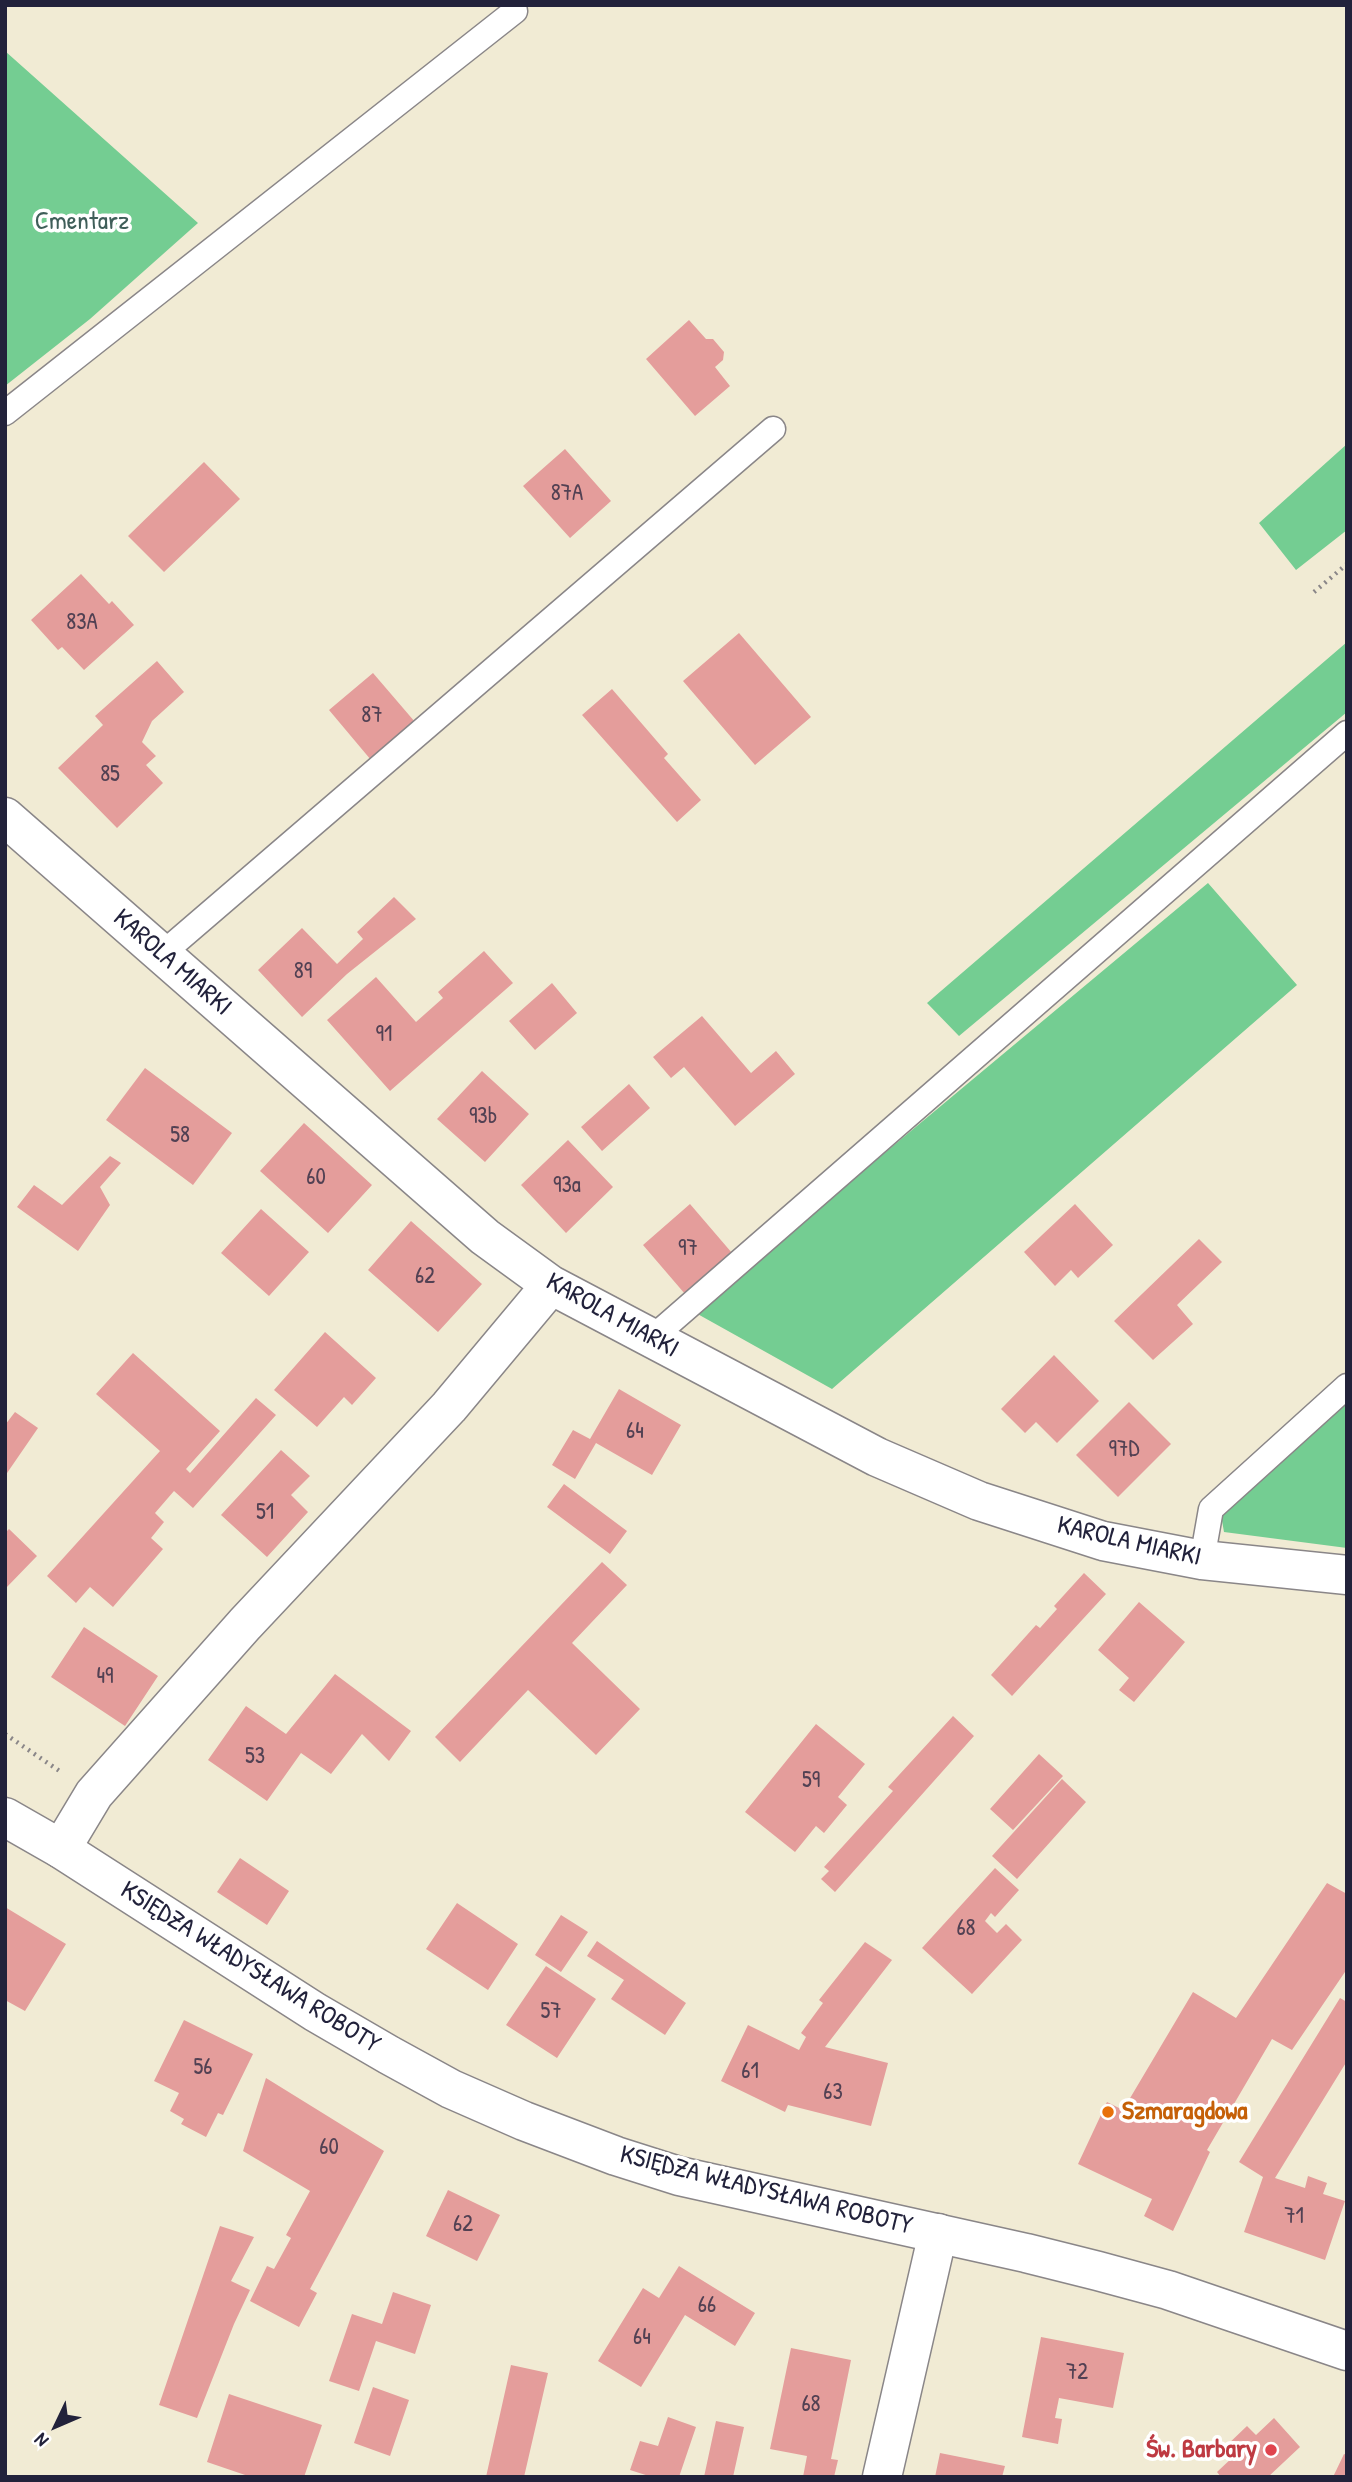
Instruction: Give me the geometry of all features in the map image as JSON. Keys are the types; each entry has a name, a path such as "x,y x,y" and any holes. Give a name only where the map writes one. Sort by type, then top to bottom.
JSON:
{"street":[{"name":"KAROLA MIARKI","path":"5,817 485,1237 551,1285 877,1457 979,1502 1103,1541 1202,1560 1347,1575"},
{"path":"61,1849 93,1794 245,1624 449,1407 551,1285"},
{"name":"KSIĘDZA WŁADYSŁAWA ROBOTY","path":"5,1817 61,1849 326,2018 451,2089 500,2110 616,2156 679,2176 1050,2259 1168,2290 1347,2351"},
{"path":"882,2477 938,2233"}],"lane":[{"path":"5,413 515,10"},
{"path":"162,954 773,429"},
{"path":"651,1339 1347,733"},
{"path":"1202,1560 1211,1509 1347,1386"}],"path":[{"path":"1314,592 1347,564"},
{"path":"5,1734 93,1794"}],"green space":[{"name":"Cmentarz","path":"5,51 198,223 90,319 5,386"},
{"path":"1347,444 1347,530 1296,570 1259,523"},
{"path":"1347,642 1347,712 959,1036 927,1003"},
{"path":"1208,883 1297,985 832,1389 694,1312"},
{"path":"1347,1401 1347,1548 1224,1532 1221,1515"}],"building":[{"path":"689,320 706,339 713,339 724,352 723,360 715,367 730,386 695,416 646,359"},
{"path":"565,449 611,501 570,538 523,486"},
{"path":"204,462 240,499 164,572 128,536"},
{"path":"81,574 109,604 112,601 134,625 84,670 62,647 58,650 31,620"},
{"path":"739,633 811,717 755,765 683,681"},
{"path":"157,661 184,692 152,721 142,742 156,756 146,765 163,783 117,828 58,768 103,725 95,716"},
{"path":"373,673 415,722 371,760 329,710"},
{"path":"612,689 668,754 664,758 701,800 677,822 582,715"},
{"path":"394,897 416,919 347,974 302,1017 258,970 302,928 337,964 363,939 357,932"},
{"path":"484,951 513,983 390,1091 327,1020 376,977 416,1022 443,998 438,992"},
{"path":"552,983 577,1013 535,1050 509,1021"},
{"path":"702,1016 751,1073 776,1051 795,1074 735,1126 684,1067 671,1078 653,1057"},
{"path":"145,1068 232,1133 193,1185 106,1120"},
{"path":"482,1071 529,1114 485,1162 437,1119"},
{"path":"629,1084 650,1108 602,1151 581,1127"},
{"path":"304,1123 372,1185 328,1233 260,1171"},
{"path":"568,1140 613,1187 566,1233 521,1185"},
{"path":"110,1156 121,1163 100,1187 110,1205 78,1251 17,1207 34,1185 62,1205"},
{"path":"690,1204 732,1253 685,1294 643,1245"},
{"path":"1075,1204 1113,1245 1078,1278 1071,1270 1055,1286 1024,1252"},
{"path":"261,1209 309,1252 269,1296 221,1253"},
{"path":"411,1221 482,1284 438,1332 368,1270"},
{"path":"1199,1239 1222,1262 1177,1305 1193,1324 1153,1360 1114,1321"},
{"path":"325,1332 376,1378 352,1405 344,1397 317,1427 274,1390"},
{"path":"133,1353 220,1431 186,1469 190,1473 256,1398 276,1415 193,1508 174,1491 155,1513 164,1522 151,1538 163,1549 113,1607 90,1587 76,1603 47,1576 160,1451 96,1394"},
{"path":"1054,1355 1099,1401 1057,1443 1036,1422 1025,1433 1001,1409"},
{"path":"619,1389 681,1425 652,1475 596,1443 575,1479 552,1465 573,1430 590,1439"},
{"path":"1129,1402 1171,1444 1118,1497 1076,1455"},
{"path":"15,1412 38,1428 5,1476 5,1425"},
{"path":"281,1450 310,1476 291,1495 308,1512 267,1557 221,1515"},
{"path":"564,1484 627,1531 610,1554 547,1507"},
{"path":"9,1529 37,1556 5,1589 5,1533"},
{"path":"602,1562 627,1585 572,1643 640,1709 596,1755 528,1690 460,1762 435,1737"},
{"path":"1084,1573 1106,1594 1012,1696 991,1675 1036,1625 1040,1628 1057,1609 1054,1606"},
{"path":"1139,1602 1185,1642 1134,1702 1119,1690 1129,1678 1098,1650"},
{"path":"84,1627 158,1676 125,1726 51,1677"},
{"path":"335,1674 411,1731 389,1761 362,1734 331,1774 301,1753 267,1801 208,1760 246,1706 286,1734"},
{"path":"953,1716 974,1736 835,1892 821,1879 829,1871 824,1867 893,1791 888,1787"},
{"path":"816,1724 865,1764 838,1797 847,1805 824,1833 816,1826 795,1852 745,1812"},
{"path":"1039,1754 1063,1776 1013,1830 990,1809"},
{"path":"1062,1779 1086,1802 1017,1879 992,1856"},
{"path":"240,1858 289,1891 267,1925 217,1892"},
{"path":"995,1868 1019,1890 995,1917 991,1913 985,1921 997,1933 1006,1924 1022,1940 972,1994 922,1948"},
{"path":"1327,1883 1347,1894 1347,1969 1292,2050 1272,2039 1207,2150 1210,2152 1173,2231 1144,2216 1152,2199 1078,2164 1107,2102 1123,2110 1193,1992 1236,2018"},
{"path":"457,1903 518,1944 488,1990 426,1949"},
{"path":"5,1907 66,1944 25,2011 5,2000"},
{"path":"561,1915 588,1932 561,1972 535,1955"},
{"path":"597,1941 686,2003 665,2035 611,1999 624,1980 587,1956"},
{"path":"865,1942 892,1960 825,2047 888,2063 871,2126 788,2105 785,2112 721,2081 748,2025 799,2050 806,2037 801,2033 823,2003 819,2000"},
{"path":"546,1966 596,1999 557,2058 506,2025"},
{"path":"1340,1998 1347,2002 1347,2061 1275,2178 1305,2188 1308,2176 1327,2183 1323,2194 1345,2201 1325,2260 1244,2232 1263,2177 1239,2162"},
{"path":"184,2020 253,2054 223,2115 218,2113 206,2137 181,2124 184,2119 170,2111 179,2093 154,2081"},
{"path":"266,2078 384,2151 310,2289 317,2293 299,2327 250,2301 267,2266 274,2269 291,2238 286,2235 310,2191 243,2151"},
{"path":"448,2190 500,2215 477,2261 426,2236"},
{"path":"220,2226 254,2237 231,2281 250,2290 197,2418 159,2405"},
{"path":"679,2266 755,2313 735,2346 685,2315 641,2387 598,2361 643,2288 659,2298"},
{"path":"393,2292 431,2305 415,2354 376,2341 359,2391 329,2381 352,2314 382,2324"},
{"path":"1041,2337 1124,2353 1113,2408 1059,2398 1055,2418 1062,2419 1058,2444 1022,2437"},
{"path":"791,2348 851,2360 831,2459 838,2460 834,2477 803,2477 807,2456 770,2449"},
{"path":"511,2365 548,2373 524,2477 486,2477"},
{"path":"373,2387 409,2400 390,2456 354,2443"},
{"path":"229,2394 322,2425 304,2477 251,2477 207,2462"},
{"path":"668,2417 696,2427 679,2477 652,2477 630,2470 640,2441 658,2446"},
{"path":"1274,2418 1300,2447 1268,2477 1221,2477 1217,2472 1234,2456 1225,2447 1247,2426 1256,2435"},
{"path":"716,2421 744,2427 733,2477 704,2477"},
{"path":"940,2453 1005,2466 1002,2477 935,2477"},
{"path":"1344,2454 1347,2455 1347,2477 1333,2477"}],"place":[{"name":"Szmaragdowa","path":"1108,2112"},
{"name":"Św. Barbary","path":"1271,2450"}]}
